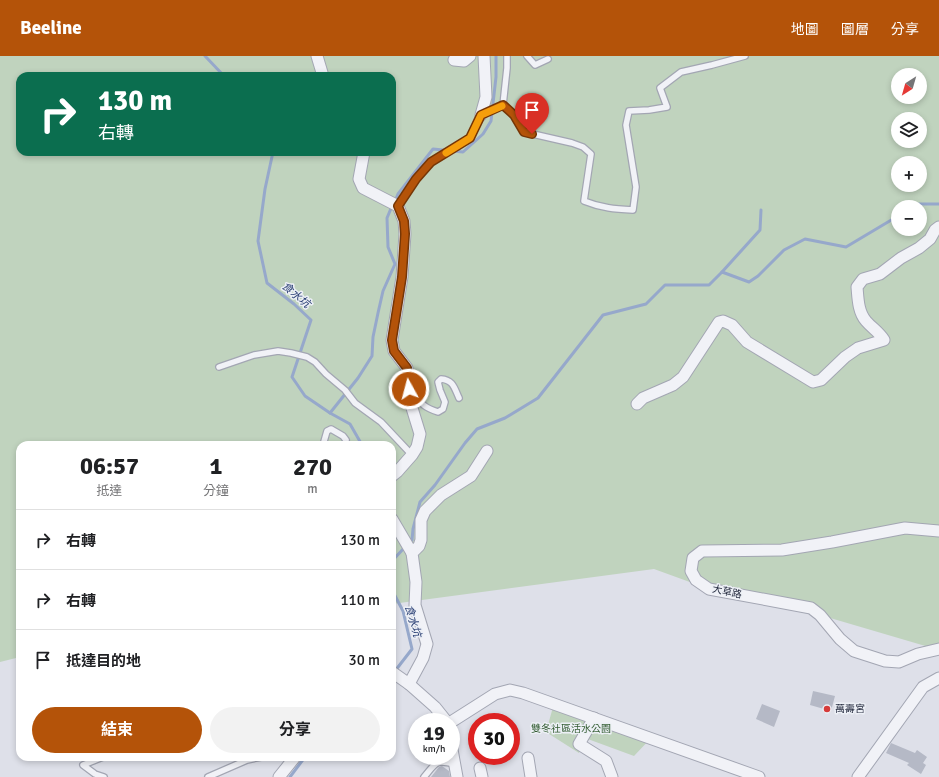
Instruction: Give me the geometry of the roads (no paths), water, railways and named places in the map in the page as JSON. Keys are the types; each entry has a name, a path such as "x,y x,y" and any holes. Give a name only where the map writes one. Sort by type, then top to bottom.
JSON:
{"street":[{"path":"317,56 322,72"},
{"path":"456,56 454,60 464,61 470,56"},
{"path":"484,56 486,98 484,114"},
{"path":"363,156 359,179 363,188 398,206 404,221 405,234 402,277 392,340 394,351 407,368 412,408 420,434 418,447 396,473"},
{"path":"637,404 643,398 673,385 683,377 719,322 723,321 732,325 747,342 813,382 821,380 845,357 858,348 884,340 865,320 860,308 857,287 863,279 880,274 919,248 930,239 935,230 939,227"},
{"path":"410,549 419,546 421,540 421,520 425,510 441,496 471,476 487,451"},
{"path":"396,526 410,549 416,582 415,606 428,644 424,658 409,684"},
{"name":"大草路","path":"939,531 905,528 782,550 702,551 693,558 691,571 696,580 709,589 811,608 820,615 840,639 854,651 885,661 899,662 918,654 939,649"},
{"path":"396,675 409,684 440,713"},
{"path":"858,777 923,687 939,678"},
{"path":"460,716 495,694 510,690 523,693 759,777"},
{"path":"594,718 579,744 606,761 612,777"},
{"path":"528,758 531,777"},
{"path":"279,777 292,761"},
{"path":"454,765 457,777"}],"lane":[{"path":"501,106 507,68 507,56"},
{"path":"527,56 535,65 548,59"},
{"path":"501,106 514,115 524,132 572,143 583,147 591,154 584,201 609,209 633,210 636,187 626,125 629,111 667,107 660,88 681,72 745,56"},
{"path":"398,206 416,179 431,162 470,138 484,114 501,106"},
{"path":"219,367 254,355 278,351 291,352 307,357 315,362 326,374 348,393 356,403 381,422 412,455"},
{"path":"409,389 423,405 438,412 443,410 445,402 438,382 441,379 448,380 454,385 459,398"},
{"path":"324,441 328,431 331,429 343,436 346,440"},
{"path":"94,761 84,765 95,774 104,777"},
{"path":"208,777 245,761"},
{"path":"424,777 434,765"}],"waterway":[{"name":"食水坑","path":"205,56 220,72"},
{"path":"395,201 398,194 433,149 463,152 483,134 491,121 496,77 496,56"},
{"name":"食水坑","path":"272,156 265,189 258,241 267,283 294,304 311,320 292,377 305,396 330,413 350,424 360,441"},
{"path":"927,204 939,204"},
{"path":"330,413 358,378 372,356 373,337 383,291 395,264 388,247 387,218 392,206"},
{"path":"722,272 760,230 761,210"},
{"path":"409,543 412,540 413,529 420,502 435,485 465,443 477,429 505,418 538,398 603,315 646,304 665,285 709,285 722,272 749,282 758,276 784,250 805,239 846,247 891,220"},
{"path":"396,557 405,547"},
{"name":"食水坑","path":"396,598 403,611 412,649 396,670"},
{"name":"食水坑","path":"290,777 302,761"}],"place":[{"name":"萬壽宮","path":"827,709"}],"park label":[{"name":"雙冬社區活水公園","path":"571,729"}]}
